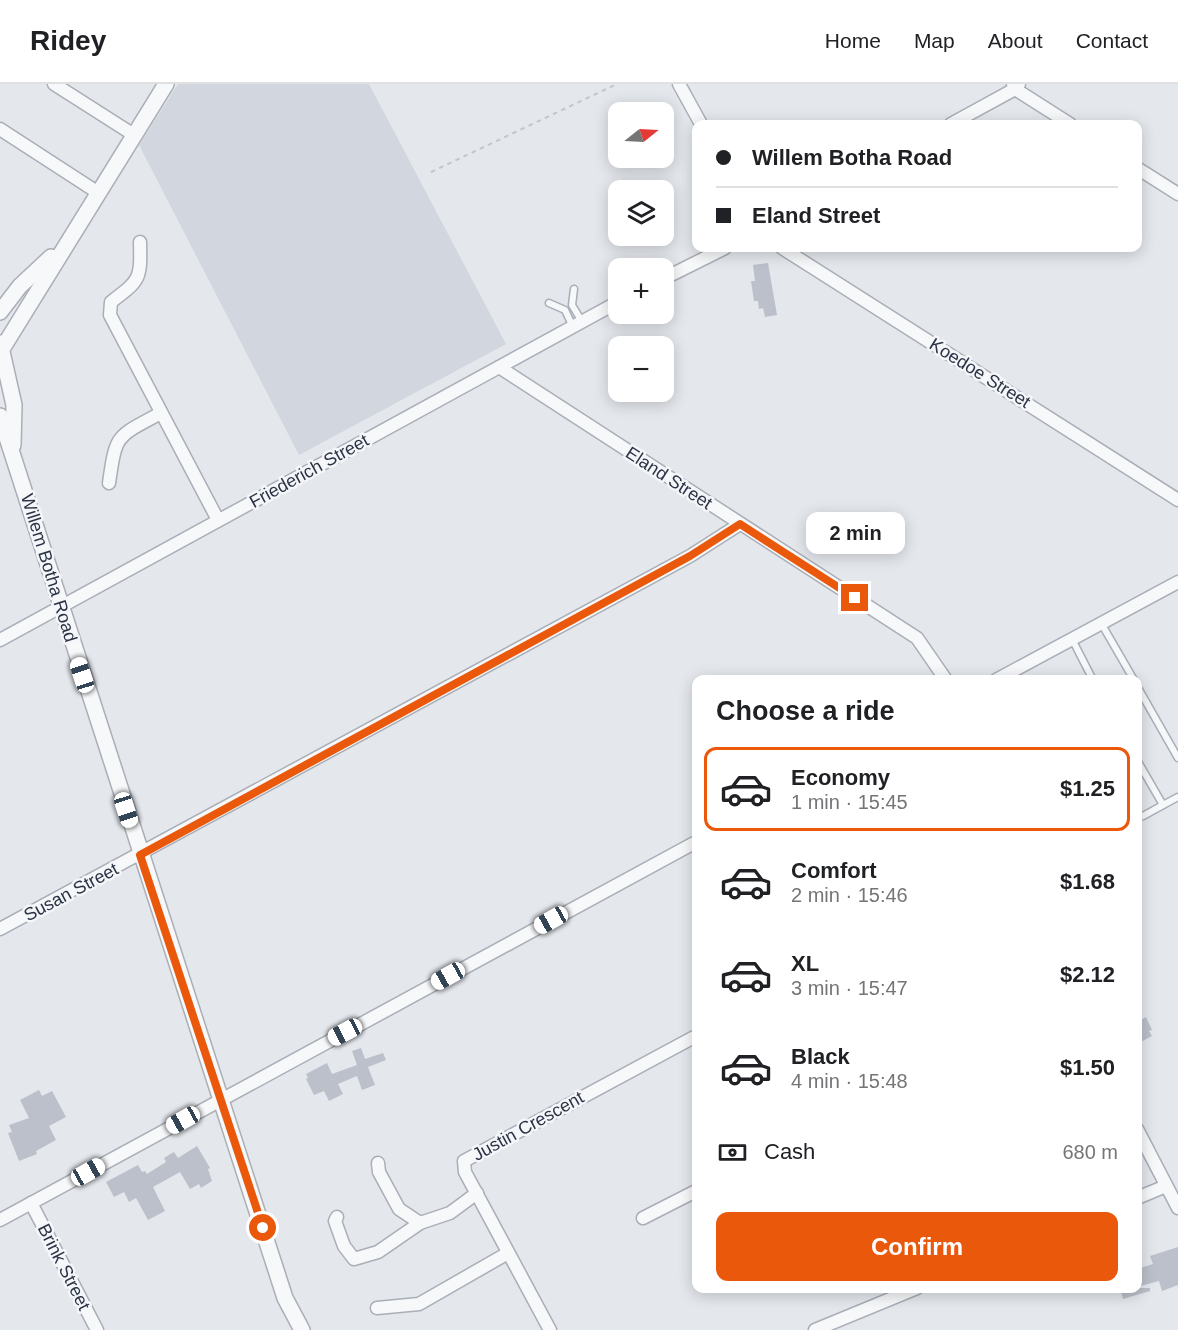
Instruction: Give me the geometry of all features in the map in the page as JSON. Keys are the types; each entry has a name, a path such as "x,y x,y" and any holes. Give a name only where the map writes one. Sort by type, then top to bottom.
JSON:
{"street":[{"path":"54,84 134,135"},
{"name":"Willem Botha Road","path":"13,454 14,405 1,351 66,242 166,84"},
{"path":"680,84 699,120"},
{"path":"958,120 1016,86 1064,120"},
{"path":"0,129 98,192"},
{"path":"1142,171 1178,194"},
{"name":"Willem Botha Road","path":"0,312 20,286 66,242"},
{"path":"140,242 140,269 134,285 129,291 111,302 109,310 159,414 218,520"},
{"path":"674,274 717,252"},
{"name":"Koedoe Street","path":"788,252 1178,500"},
{"name":"Friederich Street","path":"0,640 608,307"},
{"name":"Eland Street","path":"499,367 917,638 943,675"},
{"path":"109,483 114,448 120,437 159,414"},
{"name":"Willem Botha Road","path":"0,416 285,1298 302,1330"},
{"name":"Susan Street","path":"0,929 690,556 740,524"},
{"path":"1005,675 1178,582"},
{"path":"0,1220 692,844"},
{"name":"Justin Crescent","path":"550,1330 465,1172 464,1161 692,1038"},
{"path":"1142,1139 1178,1208"},
{"path":"378,1163 399,1209 420,1223"},
{"path":"1142,1196 1166,1186"},
{"path":"338,1217 335,1221 344,1246 354,1259 378,1252 420,1223 450,1213 477,1193"},
{"path":"643,1218 692,1193"},
{"name":"Brink Street","path":"31,1203 97,1330"},
{"path":"377,1308 419,1304 508,1252"},
{"path":"815,1330 904,1293"}],"lane":[{"path":"574,289 572,305 577,323"},
{"path":"549,303 565,310 577,323"},
{"path":"1101,623 1131,675"},
{"path":"1071,639 1090,675"},
{"path":"1142,695 1178,758"},
{"path":"1142,768 1163,805"},
{"path":"1143,816 1178,797"}],"path":[{"path":"431,172 617,84"}],"shaded area":[{"path":"178,84 369,84 506,344 299,455 139,145"}],"building":[{"path":"768,263 777,315 765,317 763,308 759,309 758,301 754,301 751,281 755,281 753,265"},
{"path":"1146,1017 1152,1030 1149,1031 1152,1036 1142,1041 1142,1019"},
{"path":"361,1048 365,1059 383,1053 386,1060 368,1067 375,1085 362,1090 357,1076 338,1084 343,1094 329,1101 324,1091 314,1095 306,1074 327,1063 332,1074 357,1065 352,1051"},
{"path":"39,1090 42,1096 52,1091 66,1117 49,1126 56,1140 36,1151 37,1154 19,1161 8,1133 12,1132 9,1125 29,1118 20,1100"},
{"path":"197,1146 210,1168 208,1169 212,1181 201,1188 199,1184 190,1189 180,1172 153,1187 165,1211 148,1220 136,1198 129,1202 124,1192 114,1197 106,1182 138,1165 142,1172 145,1171 147,1174 166,1162 164,1158 174,1152 178,1158"},
{"path":"1178,1247 1178,1285 1162,1291 1159,1281 1142,1286 1142,1267 1153,1264 1150,1256"},
{"path":"1142,1288 1150,1288 1150,1291 1123,1299 1121,1293 1142,1293"}],"route":[{"path":"263,1228 140,855 690,556 740,524 855,598"}]}
